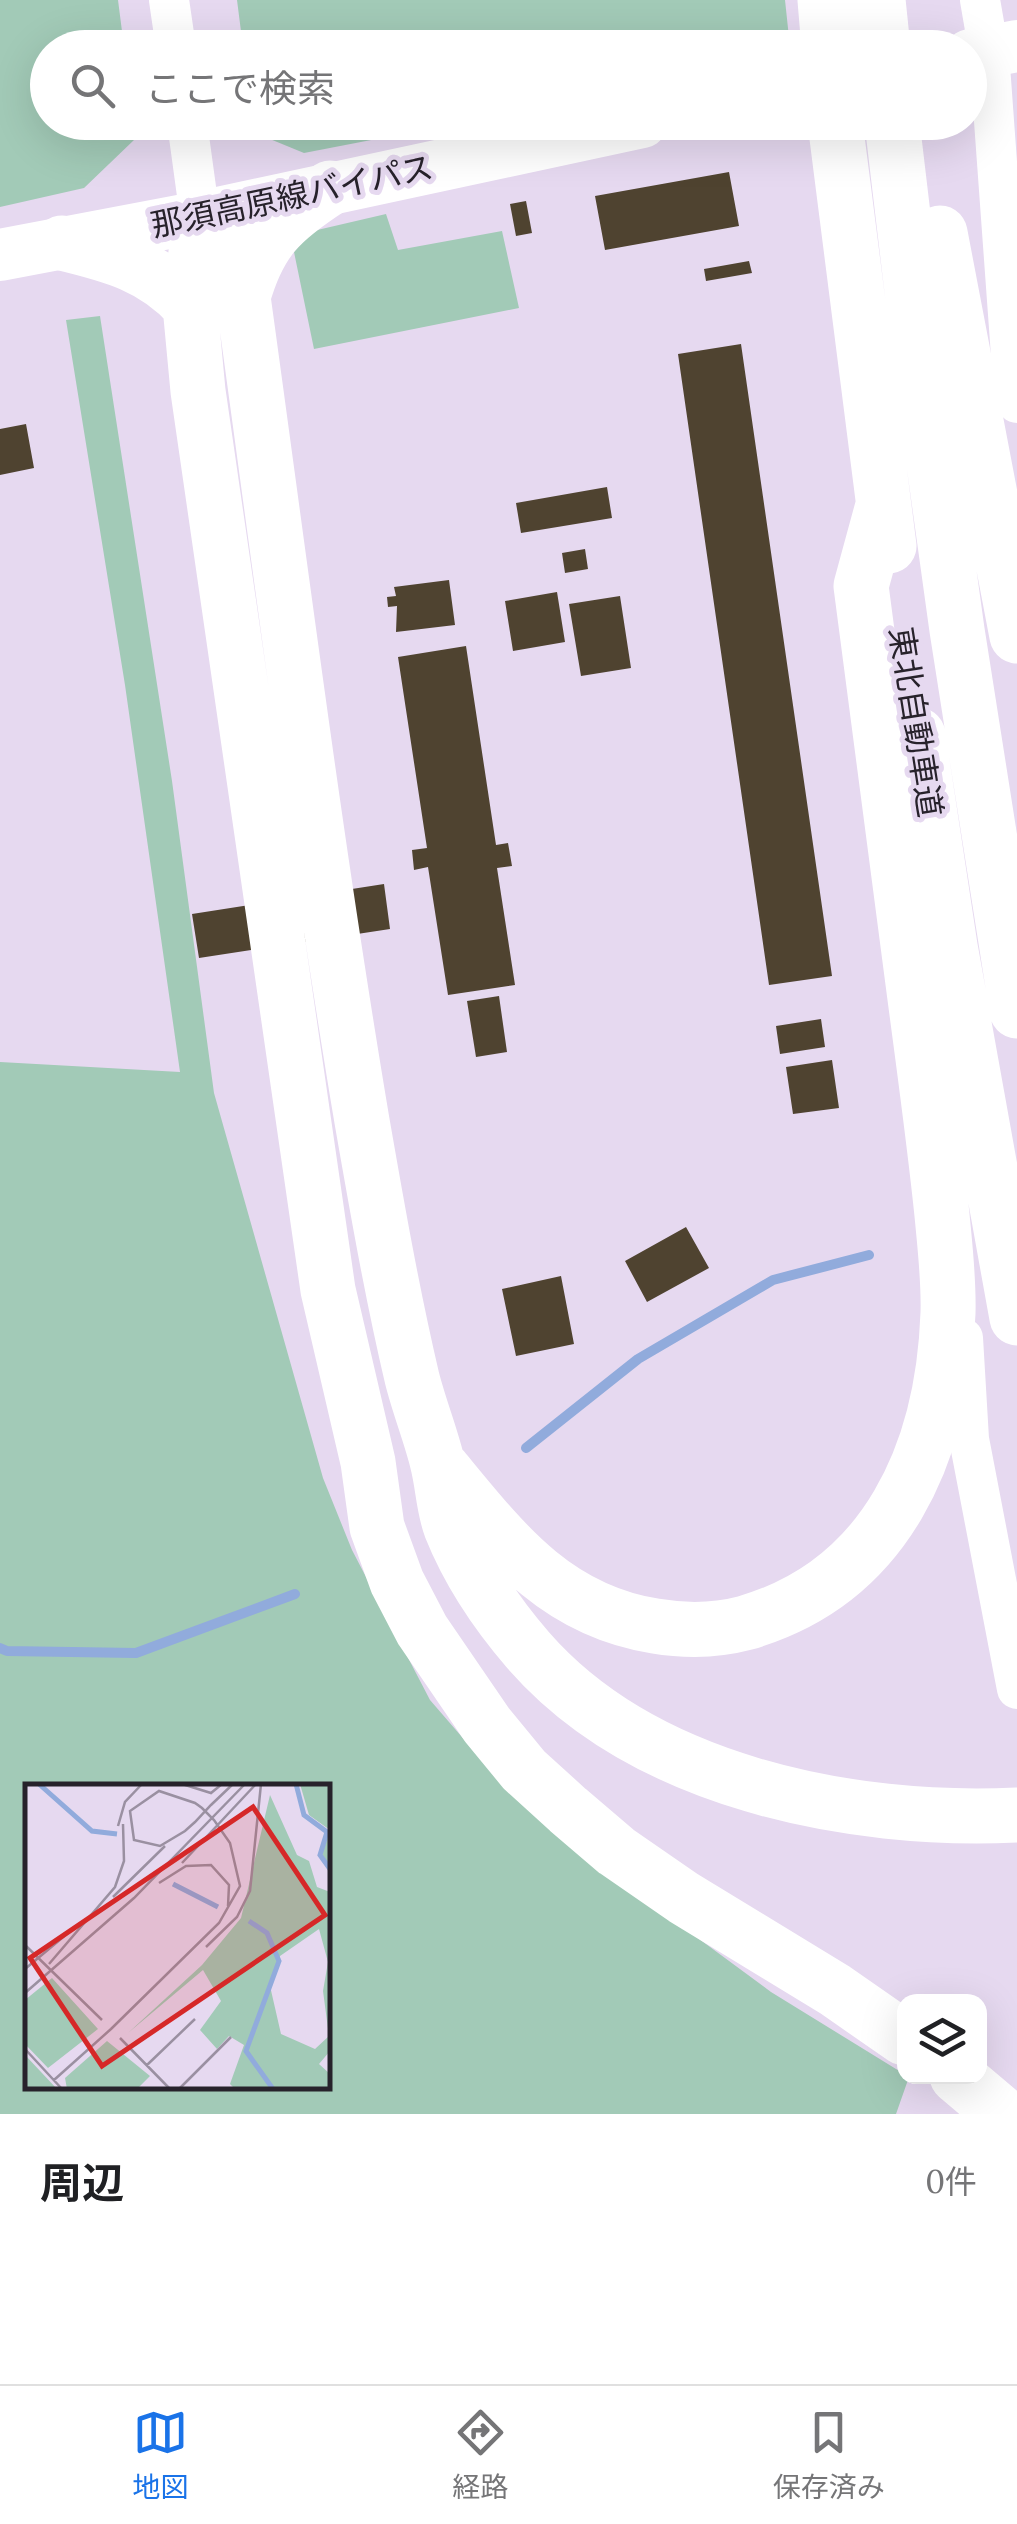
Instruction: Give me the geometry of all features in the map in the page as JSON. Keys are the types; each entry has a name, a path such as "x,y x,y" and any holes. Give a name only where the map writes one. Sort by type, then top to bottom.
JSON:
{"highway":[{"path":"825,0 828,30"},
{"path":"878,0 882,30"},
{"name":"東北自動車道","path":"837,140 882,508 953,964 1017,1318"},
{"name":"東北自動車道","path":"894,140 952,594 1017,1011"},
{"path":"920,140 932,184 966,383 1017,636"},
{"path":"244,297 252,264 266,241 287,216 330,188"},
{"path":"200,217 244,297 327,911 386,1264 414,1384 438,1463 449,1523 475,1579 531,1654 603,1714 716,1773 786,1794 1010,1830"},
{"path":"200,217 190,306 198,391 328,1290 368,1462 376,1527 406,1598 450,1674 524,1770 616,1850 684,1898 897,2033"},
{"path":"62,243 120,258 148,270 190,306"},
{"path":"438,1463 543,1579 582,1604 619,1620 694,1630 738,1625 784,1611 824,1588 862,1555 894,1514 916,1473 933,1420 948,1312 937,1166 861,586 882,508"},
{"path":"368,1462 403,1513 438,1580 474,1635 537,1702 620,1762 712,1805 808,1832 944,1847 1010,1830"},
{"path":"966,2084 1002,2114"}],"main road":[{"name":"那須高原線バイパス","path":"0,255 200,217 557,140"}],"street":[{"path":"169,0 173,30"},
{"path":"980,0 984,30"},
{"path":"987,52 1017,403"},
{"path":"189,140 200,217"},
{"path":"948,1312 962,1323 969,1440 1017,1690"}],"green space":[{"path":"0,0 118,0 122,30 30,30 30,140 134,140 84,188 0,207"},
{"path":"237,0 785,0 788,30 241,30"},
{"path":"272,140 371,140 304,153"},
{"path":"386,214 398,250 502,231 519,308 314,349 294,252 313,231"},
{"path":"100,316 172,781 214,1093 323,1478 352,1550 430,1700 487,1766 596,1863 771,1992 897,2070 897,2084 907,2084 896,2114 0,2114 0,1062 180,1072 125,685 66,320"}],"building":[{"path":"729,172 739,226 605,250 595,196"},
{"path":"526,201 532,233 516,236 510,204"},
{"path":"749,261 752,273 706,281 704,269"},
{"path":"741,344 832,976 769,985 678,354"},
{"path":"26,424 34,468 0,475 0,429"},
{"path":"607,487 612,518 521,533 516,503"},
{"path":"585,549 588,569 565,573 562,553"},
{"path":"449,580 455,625 396,632 397,606 388,607 387,597 396,596 394,587"},
{"path":"557,592 565,642 513,651 505,601"},
{"path":"620,596 631,668 581,676 569,604"},
{"path":"466,646 496,845 508,843 512,866 497,868 515,985 448,995 428,867 414,870 412,850 427,848 398,657"},
{"path":"384,884 390,929 199,958 192,914"},
{"path":"499,996 507,1052 476,1057 467,1001"},
{"path":"821,1019 825,1047 780,1054 776,1026"},
{"path":"832,1060 839,1108 793,1114 786,1067"},
{"path":"686,1227 709,1268 647,1302 625,1261"},
{"path":"561,1276 574,1344 516,1356 502,1289"}],"waterway":[{"path":"526,1448 638,1359 773,1280 869,1255"},
{"path":"0,1648 136,1653 295,1594"}]}
